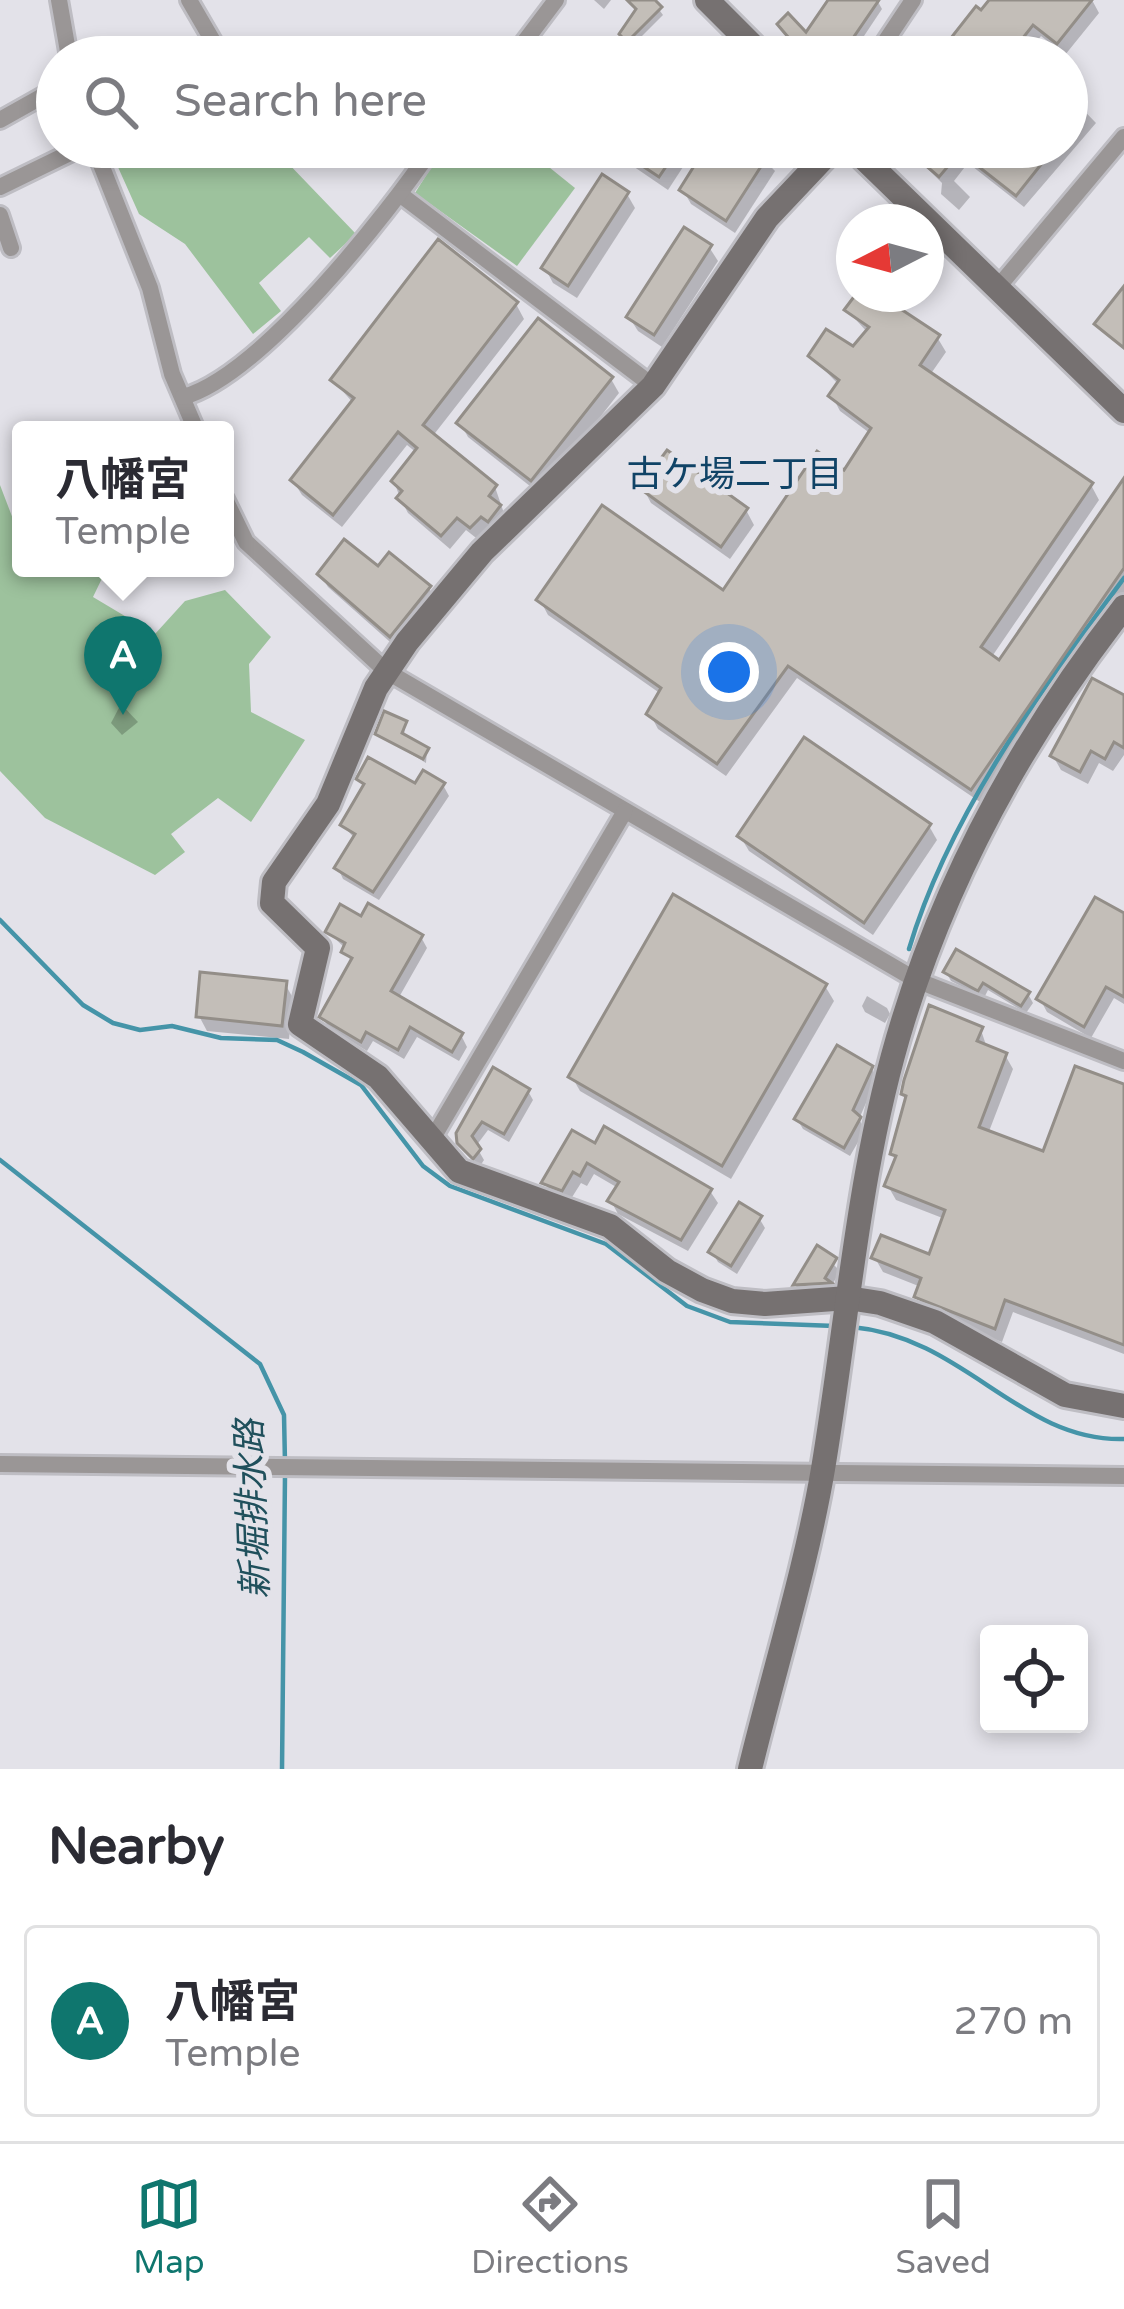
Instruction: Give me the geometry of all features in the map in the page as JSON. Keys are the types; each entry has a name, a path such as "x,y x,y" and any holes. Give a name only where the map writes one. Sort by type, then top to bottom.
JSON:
{"street":[{"path":"59,0 65,36"},
{"path":"189,0 210,36"},
{"path":"529,36 556,0"},
{"path":"707,0 743,36"},
{"path":"888,36 913,0"},
{"path":"0,120 36,100"},
{"path":"999,286 1124,137"},
{"path":"0,187 39,168"},
{"path":"102,168 150,288 192,421"},
{"path":"183,397 234,374 401,195 419,168"},
{"path":"814,168 767,218 653,386 482,552 386,671 328,804 274,882 272,903 318,948 300,1024 378,1076 434,1136 459,1171 610,1226 702,1290 733,1301 765,1304 848,1298 935,1322 1065,1395 1124,1406"},
{"path":"874,168 1124,411"},
{"path":"401,195 653,386"},
{"path":"0,215 11,248"},
{"path":"234,517 246,542 386,671 916,980 1124,1061"},
{"path":"750,1769 822,1474 877,1127 916,980 952,887 1009,771 1124,607"},
{"path":"434,1136 625,812"},
{"path":"0,1464 1124,1476"}],"green space":[{"path":"118,168 293,168 356,234 330,258 309,237 259,283 281,311 253,334 185,244 139,214"},
{"path":"431,168 550,168 575,188 517,266 415,193"},
{"path":"0,485 12,516 12,577 103,577 93,597 155,634 185,601 225,590 271,637 249,664 251,712 305,740 251,822 218,798 171,834 185,852 155,875 45,818 0,771"}],"building":[{"path":"627,0 655,0 662,7 633,36 621,36 619,34 636,9"},
{"path":"828,0 879,0 854,36 787,36 777,24 788,13 806,32"},
{"path":"989,0 1092,0 1063,36 1047,36 1033,25 1024,36 952,36 976,6 981,10"},
{"path":"693,168 760,168 726,221 679,190"},
{"path":"980,168 1038,168 1016,196"},
{"path":"602,174 629,192 568,286 541,268"},
{"path":"684,227 712,245 654,335 626,317"},
{"path":"438,239 518,302 423,425 497,485 489,496 501,505 488,522 481,517 470,528 457,518 441,536 396,498 402,491 391,481 417,448 398,432 333,515 290,480 354,398 330,380"},
{"path":"1124,286 1124,348 1094,324"},
{"path":"847,312 905,312 940,335 920,365 1093,483 981,647 999,660 1124,478 1124,568 971,790 788,666 717,764 646,714 661,688 536,600 602,505 723,590 817,451 844,470 871,428 828,396 839,380 808,356 826,329 853,346 869,327"},
{"path":"538,318 613,377 531,481 456,423"},
{"path":"667,450 748,508 721,547 639,488"},
{"path":"344,539 378,566 389,552 431,586 390,637 317,574"},
{"path":"1092,678 1124,695 1124,748 1114,742 1105,759 1091,751 1080,772 1050,756"},
{"path":"384,711 407,721 402,733 429,748 423,759 375,734"},
{"path":"804,737 931,824 864,923 737,836"},
{"path":"368,757 415,783 423,770 445,783 373,892 334,868 355,834 340,825 364,784 356,779"},
{"path":"673,894 827,984 722,1166 568,1077"},
{"path":"1095,897 1124,913 1124,997 1106,987 1084,1027 1036,999"},
{"path":"368,903 423,935 391,991 463,1033 452,1052 410,1027 398,1050 366,1032 361,1042 319,1017 352,958 341,952 345,943 325,932 340,904 361,916"},
{"path":"956,949 1030,992 1021,1006 983,983 978,991 943,972"},
{"path":"200,972 287,981 282,1026 196,1017"},
{"path":"929,1005 983,1027 977,1041 1007,1053 979,1127 1043,1151 1075,1066 1124,1084 1124,1345 1005,1300 995,1329 914,1297 921,1278 871,1258 881,1235 929,1254 945,1210 884,1186 896,1156 890,1154 906,1096 901,1094 904,1080"},
{"path":"837,1045 873,1066 853,1110 861,1117 844,1148 794,1119"},
{"path":"493,1067 530,1089 504,1134 482,1122 472,1136 481,1149 473,1159 457,1143 456,1133"},
{"path":"604,1126 712,1189 681,1240 607,1201 619,1182 587,1163 580,1176 573,1172 562,1191 541,1183 572,1130 595,1143"},
{"path":"739,1202 762,1216 731,1266 708,1252"},
{"path":"817,1245 837,1258 825,1278 832,1283 793,1285"}],"waterway":[{"path":"909,949 926,899 973,802 1030,709 1124,578"},
{"path":"0,920 83,1005 113,1023 140,1030 172,1026 221,1038 277,1040 303,1052 361,1085 423,1166 450,1186 606,1244 687,1306 730,1322 835,1326"},
{"name":"新堀排水路","path":"0,1160 260,1364 284,1415 285,1463"},
{"path":"852,1327 928,1349 1054,1424 1087,1435 1124,1439"},
{"name":"新堀排水路","path":"282,1769 285,1475"}],"place":[{"name":"八幡宮","path":"123,715"}],"district":[{"name":"古ケ場二丁目","path":"735,474"}]}
